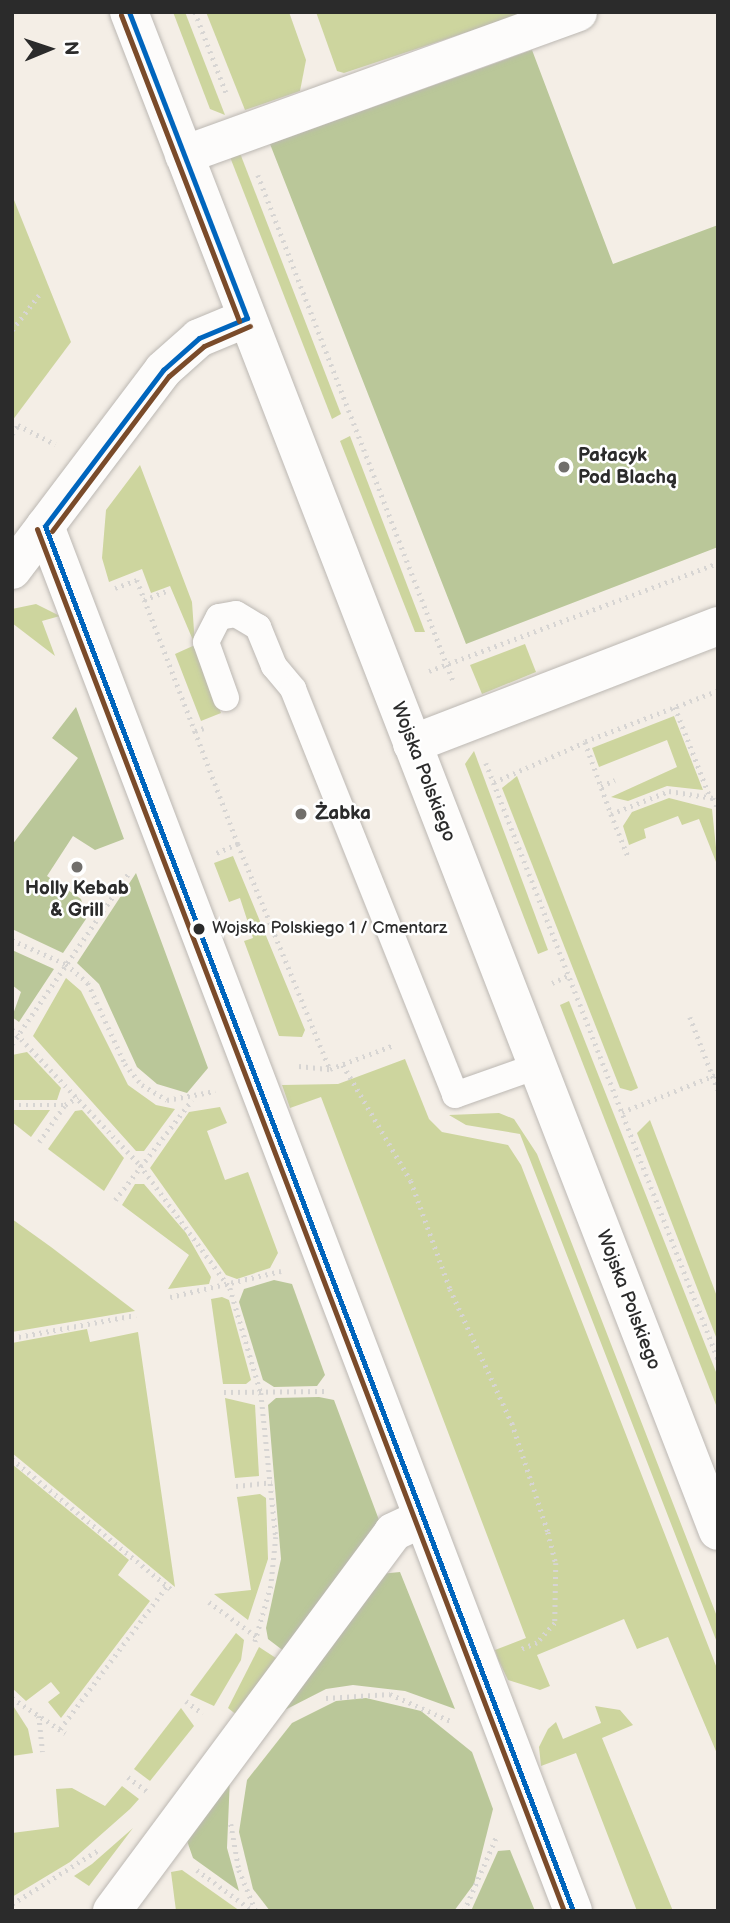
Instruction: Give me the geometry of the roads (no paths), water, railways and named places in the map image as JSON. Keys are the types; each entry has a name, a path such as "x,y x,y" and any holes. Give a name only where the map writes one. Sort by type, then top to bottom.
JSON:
{"street":[{"name":"Wojska Polskiego","path":"129,12 537,1066 710,1486 718,1531"},
{"path":"184,155 241,130 578,12"},
{"path":"12,570 163,370 199,338 247,318"},
{"path":"45,526 419,1520 573,1911"},
{"path":"412,744 718,626"},
{"path":"112,1911 393,1532 419,1520"}],"lane":[{"path":"226,698 206,642 219,617 236,614 258,627 274,666 293,689 455,1096 537,1066"}],"place":[{"name":"Pałacyk Pod Blachą","path":"564,467"},
{"name":"Żabka","path":"301,814"},
{"name":"Holly Kebab & Grill","path":"77,867"},
{"name":"Wojska Polskiego 1 / Cmentarz","path":"199,929"}]}
